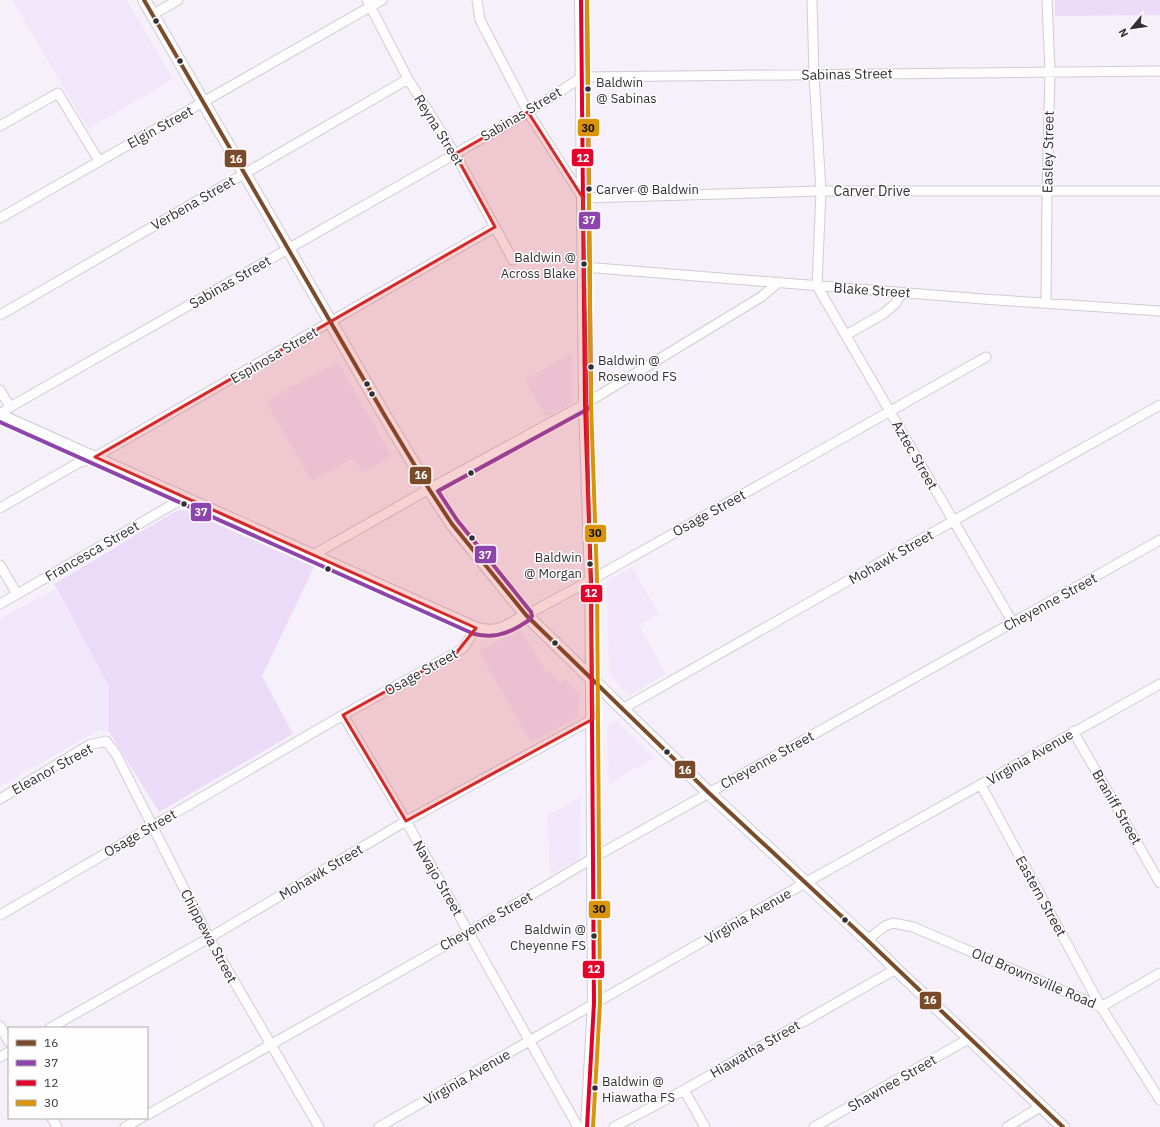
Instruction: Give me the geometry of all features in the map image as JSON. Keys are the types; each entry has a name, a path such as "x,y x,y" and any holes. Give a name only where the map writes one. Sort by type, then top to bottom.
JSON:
{"main road":[{"path":"144,0 330,323 429,489 452,524 526,615 709,793 867,940 1063,1127"},
{"path":"581,0 585,404 591,580 593,719 594,1003 587,1127"}],"street":[{"path":"152,15 178,0"},
{"name":"Elgin Street","path":"0,218 203,103 369,3 382,0"},
{"path":"477,0 480,20 528,112 583,198"},
{"path":"812,0 820,191 817,286"},
{"name":"Easley Street","path":"1046,303 1050,72 1047,0"},
{"name":"Reyna Street","path":"369,3 408,79 455,154 513,260"},
{"name":"Sabinas Street","path":"0,414 528,112 582,77 1160,70"},
{"name":"Verbena Street","path":"0,316 408,79"},
{"path":"0,126 58,93 99,161"},
{"name":"Carver Drive","path":"583,198 820,191 1047,192 1160,190"},
{"name":"Espinosa Street","path":"0,508 78,463 95,457 495,227"},
{"name":"Blake Street","path":"584,267 902,293 1160,311"},
{"path":"313,555 429,489 585,404 761,297 779,282"},
{"name":"Aztec Street","path":"817,286 1013,623"},
{"path":"846,335 883,314 894,304 902,293"},
{"name":"Osage Street","path":"0,914 343,715 457,652 464,647 476,628 485,631 500,630 986,358"},
{"path":"0,390 10,407"},
{"name":"Mohawk Street","path":"622,709 1160,405"},
{"path":"0,414 476,628"},
{"name":"Francesca Street","path":"0,604 184,498"},
{"name":"Cheyenne Street","path":"148,1114 469,932 593,858 1160,540"},
{"path":"0,565 17,594"},
{"name":"Virginia Avenue","path":"379,1127 805,883 981,785 1073,731 1160,684"},
{"name":"Navajo Street","path":"343,715 406,821 578,1127"},
{"name":"Mohawk Street","path":"52,1027 209,938 406,821 593,719"},
{"name":"Braniff Street","path":"1073,731 1160,883"},
{"name":"Chippewa Street","path":"106,741 116,754 209,938 270,1046 319,1127"},
{"name":"Eleanor Street","path":"0,798 89,745 106,741"},
{"name":"Eastern Street","path":"981,785 1101,1007"},
{"name":"Old Brownsville Road","path":"867,940 886,926 893,923 913,927 1101,1007 1160,1100"},
{"name":"Hiawatha Street","path":"614,1127 684,1090 896,969"},
{"path":"1101,1007 1160,972"},
{"path":"0,1026 8,1040"},
{"name":"Shawnee Street","path":"814,1127 970,1038"},
{"path":"684,1090 705,1127"},
{"path":"1007,1127 1042,1106"},
{"path":"125,1127 139,1119"}],"highlighted area":[{"path":"528,112 583,198 593,719 406,821 343,715 457,652 476,628 95,457 495,227 455,154"}],"shaded area":[{"path":"12,0 127,0 173,79 88,129"},
{"path":"1055,0 1160,0 1160,15 1055,16"},
{"path":"572,353 572,403 546,417 525,380"},
{"path":"338,362 392,456 363,472 353,458 312,481 266,401"},
{"path":"185,510 314,567 262,676 293,734 159,812 109,732 109,687 54,584 176,511"},
{"path":"632,567 659,614 639,625 666,674 629,696 609,674 607,581"},
{"path":"55,589 109,687 109,732 99,730 0,786 0,619"},
{"path":"520,628 546,673 550,671 558,683 566,680 580,694 578,717 531,742 479,651"},
{"path":"616,720 654,757 609,784 607,726"},
{"path":"581,796 580,858 550,875 547,816"}],"transit line":[{"name":"16","path":"144,0 385,416 429,489 452,524 526,615 709,793 867,940 1063,1127"},
{"name":"12","path":"581,0 585,404 591,580 594,1003 587,1127"},
{"name":"37","path":"0,422 474,634 487,636 503,634 527,622 532,616 531,612 457,520 438,491 591,406 587,0"},
{"name":"30","path":"587,0 591,404 597,580 600,1003 593,1127"}],"place":[{"name":"Baldwin @ Sabinas","path":"588,89"},
{"name":"Carver @ Baldwin","path":"589,189"},
{"name":"Baldwin @ Across Blake","path":"584,264"},
{"name":"Baldwin @ Rosewood FS","path":"591,367"},
{"name":"Baldwin @ Morgan","path":"590,564"},
{"name":"Baldwin @ Cheyenne FS","path":"594,936"},
{"name":"Baldwin @ Hiawatha FS","path":"595,1088"}]}
